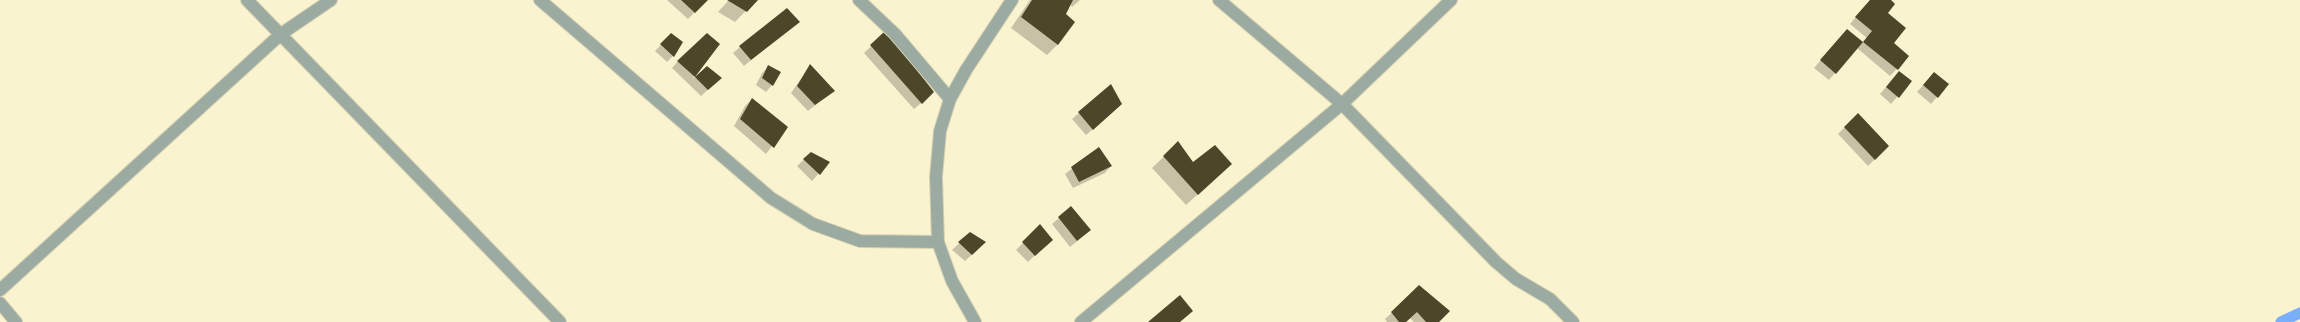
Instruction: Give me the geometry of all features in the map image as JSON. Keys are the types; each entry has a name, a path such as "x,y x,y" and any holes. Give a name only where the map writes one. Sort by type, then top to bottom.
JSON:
{"street":[{"path":"247,0 560,322"},
{"path":"0,290 281,34 331,0"},
{"path":"540,0 770,198 813,224 860,241 938,242"},
{"path":"859,0 895,34 950,99"},
{"path":"975,322 952,281 938,242 936,177 940,132 950,99 966,70 1012,0"},
{"path":"1219,0 1342,104 1496,262 1516,279 1550,299 1572,322"},
{"path":"1081,322 1342,104 1451,0"},
{"path":"0,303 16,322"}],"building":[{"path":"681,0 708,0 695,13"},
{"path":"727,0 758,0 747,12"},
{"path":"1032,0 1073,0 1066,14 1075,22 1058,45 1021,17"},
{"path":"1870,0 1891,0 1895,4 1888,13 1906,28 1894,43 1909,56 1898,70 1863,42 1872,31 1855,17"},
{"path":"787,8 800,22 751,60 739,46"},
{"path":"1847,29 1863,42 1836,74 1820,60"},
{"path":"884,32 900,49 904,45 913,65 934,92 922,104 870,45"},
{"path":"671,33 683,42 674,57 660,44"},
{"path":"707,33 720,44 695,77 677,61"},
{"path":"810,64 835,91 815,105 797,86"},
{"path":"768,65 781,72 773,86 762,78"},
{"path":"707,66 722,78 708,90 695,77"},
{"path":"1899,71 1912,81 1899,98 1886,87"},
{"path":"1934,72 1949,84 1938,98 1923,85"},
{"path":"1111,84 1122,104 1093,130 1078,112"},
{"path":"752,98 788,127 774,148 740,119"},
{"path":"1858,113 1889,146 1875,160 1844,127"},
{"path":"1178,141 1193,162 1215,145 1232,164 1198,195 1163,156"},
{"path":"1099,147 1112,166 1079,182 1071,167"},
{"path":"811,152 830,162 820,175 803,159"},
{"path":"1071,206 1091,230 1077,241 1058,217"},
{"path":"1040,224 1053,240 1035,256 1022,242"},
{"path":"970,232 986,242 972,255 958,242"},
{"path":"1419,285 1450,311 1439,322 1426,322 1417,312 1406,322 1399,322 1391,312"},
{"path":"1180,295 1193,311 1180,322 1148,322"}],"waterway":[{"path":"2281,322 2300,313"}]}
